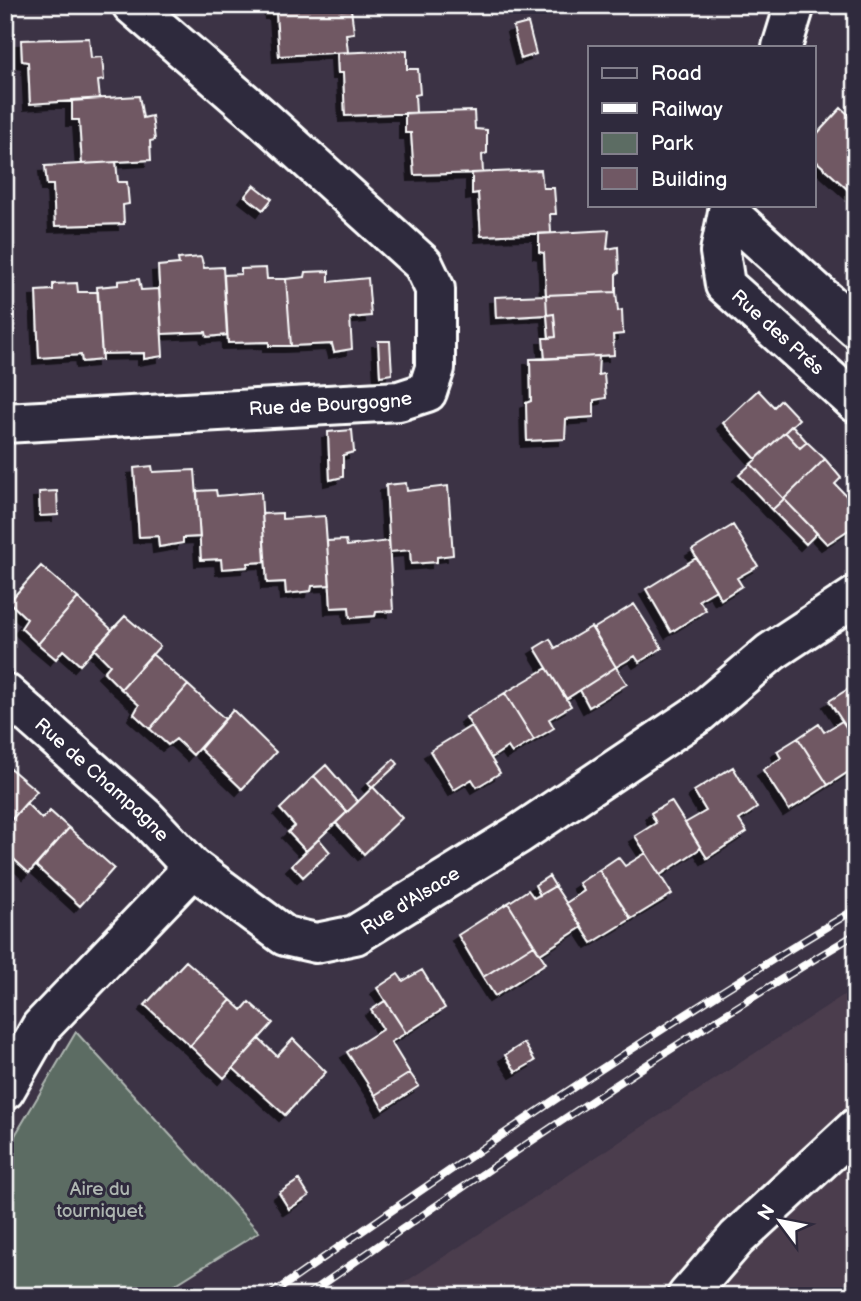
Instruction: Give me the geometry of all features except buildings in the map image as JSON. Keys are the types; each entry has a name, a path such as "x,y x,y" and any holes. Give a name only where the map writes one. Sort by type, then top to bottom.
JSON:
{"street":[{"name":"Rue de Bourgogne","path":"5,423 399,401 427,392 435,368 435,289 423,264 261,117 132,5"},
{"path":"782,46 795,5"},
{"name":"Rue des Prés","path":"729,208 856,328"},
{"name":"Rue des Prés","path":"729,208 720,252 725,285 856,402"},
{"name":"Rue d'Alsace","path":"193,868 285,936 316,943 355,934 519,834 687,721 771,652 856,596"},
{"name":"Rue de Champagne","path":"5,693 145,817 193,868"},
{"path":"5,1090 41,1027 193,868"},
{"path":"687,1296 737,1238 856,1128"}],"shaded area":[{"path":"856,987 856,1296 384,1296"}],"green space":[{"name":"Aire du tourniquet","path":"76,1032 259,1232 157,1296 5,1296 7,1149"}],"railway":[{"path":"269,1296 559,1097 706,1001 856,909"},
{"path":"306,1296 578,1110 856,934"}]}
